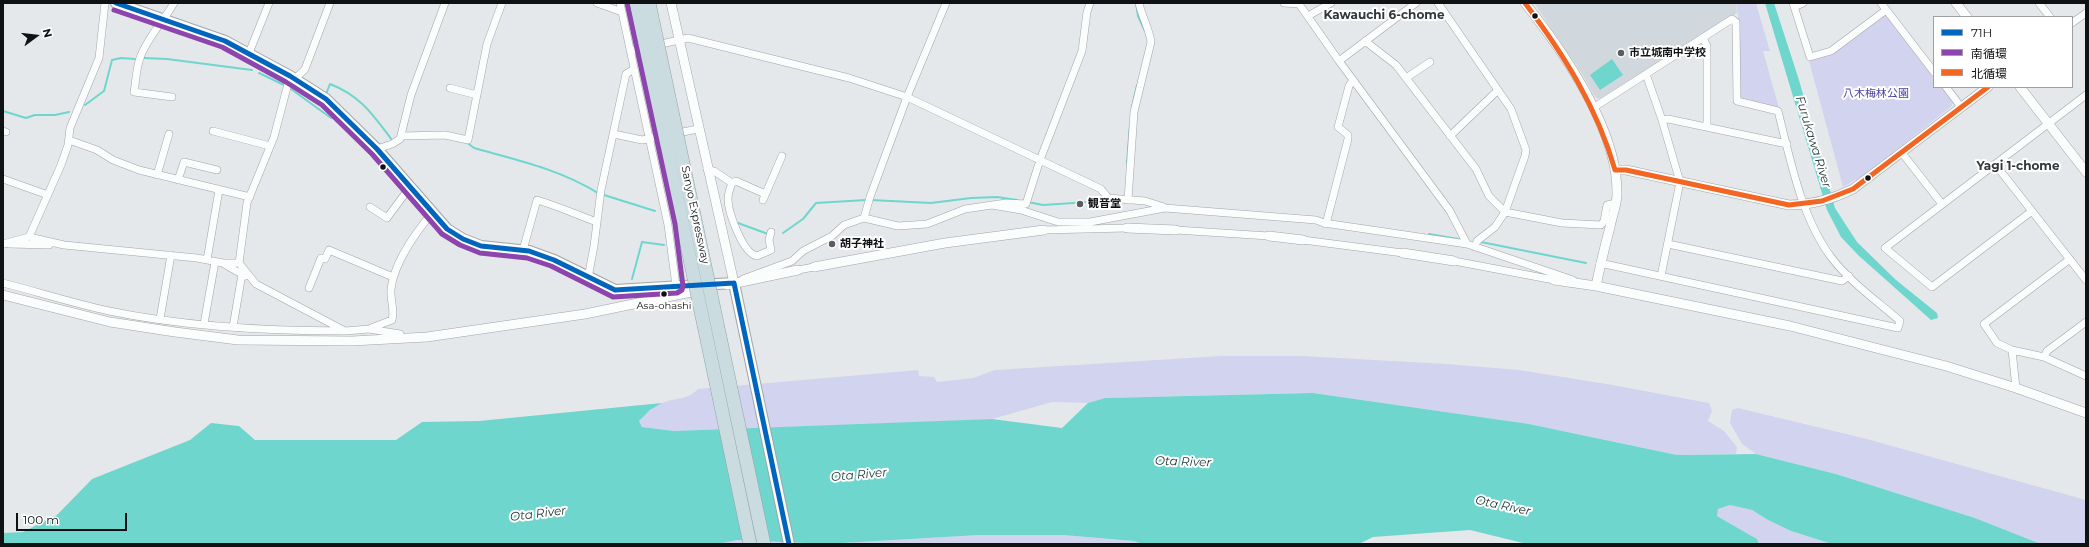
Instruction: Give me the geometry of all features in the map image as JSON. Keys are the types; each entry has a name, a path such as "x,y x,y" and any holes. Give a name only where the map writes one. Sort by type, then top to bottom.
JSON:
{"highway":[{"name":"Sanyo Expressway","path":"636,3 750,544"},
{"name":"Sanyo Expressway","path":"649,3 764,544"}],"main road":[{"path":"116,3 225,41 293,77 326,99 377,149 447,229 463,239 481,246 523,250 554,260 615,290 676,286 735,286 789,544"}],"street":[{"path":"29,237 61,165 69,140 70,128 99,58 105,3"},
{"path":"172,97 134,92 139,59 153,33 164,20 174,3"},
{"path":"249,53 269,3"},
{"path":"239,263 250,197 270,146 293,77 305,69 330,3"},
{"path":"377,149 392,144 400,139 411,95 445,3"},
{"path":"400,136 445,135 468,140 487,44 502,3"},
{"path":"597,3 622,12"},
{"path":"620,3 673,251 676,286"},
{"path":"671,3 698,129 735,286"},
{"path":"864,218 870,197 907,97 946,3"},
{"path":"735,286 756,273 792,260 803,251 832,236 844,226 864,218 898,226 927,224 965,209 992,205 1026,204 1040,160 1082,51 1087,12 1090,3"},
{"path":"1128,200 1134,112 1151,42 1149,31 1142,17 1139,3"},
{"path":"1284,3 1299,4 1339,61 1450,211 1467,244"},
{"path":"1308,16 1331,3"},
{"path":"1339,61 1416,3"},
{"path":"1438,3 1480,63 1497,91 1511,109 1526,150 1505,212 1495,227 1477,241 1475,247"},
{"path":"1525,3 1550,35 1593,108 1609,143 1615,170 1616,203 1600,263 1596,286"},
{"path":"1803,3 1794,5 1810,57 1831,51 1886,10"},
{"path":"1881,3 1933,71"},
{"path":"1956,3 1966,16"},
{"path":"2039,3 2049,16"},
{"path":"2073,22 2086,13"},
{"path":"1593,108 1732,19 1736,22 1737,101 1778,111 1787,144 1809,204 1816,234 1831,257 1849,276 1900,321 1898,328 1600,263"},
{"path":"630,51 688,38 806,66 907,97 1101,189 1108,198 1145,201 1165,208 1316,220 1326,224 1467,244 1584,284"},
{"path":"1703,38 1707,46 1707,127"},
{"path":"1365,41 1396,65 1476,169 1489,196 1505,212 1562,223 1601,225 1604,221 1607,205 1616,203"},
{"path":"1406,78 1430,62"},
{"path":"588,278 601,190 626,74 634,69"},
{"path":"1646,74 1662,120 1680,182 1661,276"},
{"path":"1326,224 1348,139 1348,135 1338,127 1348,86 1353,80"},
{"path":"450,88 477,95"},
{"path":"1947,88 1961,107"},
{"path":"1615,170 1626,170 1789,205 1809,204 1840,195 1867,180 1987,88"},
{"path":"2021,88 2086,172"},
{"path":"1450,136 1497,91"},
{"path":"2032,211 1932,287 1885,248 2086,95"},
{"path":"1662,120 1668,119 1787,144"},
{"path":"614,134 642,140 650,140 698,129"},
{"path":"213,131 270,146"},
{"path":"157,175 169,134"},
{"path":"69,140 97,150 113,160 157,175 250,197"},
{"path":"1902,153 1942,204"},
{"path":"708,169 714,171 732,183 736,181 764,197 777,177 783,159"},
{"path":"178,180 184,162 217,170"},
{"path":"1995,164 2086,280"},
{"path":"3,179 48,195"},
{"path":"732,183 728,197 730,212 748,251 757,256 771,250 769,240 771,232"},
{"path":"370,207 387,218 410,188"},
{"path":"207,260 218,190"},
{"path":"523,250 537,200 568,210 574,214 597,222"},
{"path":"992,205 1021,210 1058,222 1090,222 1165,208"},
{"path":"369,329 392,320 394,314 391,291 393,278 418,229 433,212"},
{"path":"3,295 110,322 238,340 352,341 427,337 585,314 735,286 798,270 945,243 1044,230 1127,228 1176,230 1269,236 1403,253 1596,286 1790,326 1946,366 2016,388 2086,413"},
{"path":"3,244 29,237 64,245"},
{"path":"3,244 64,245 239,263 256,284"},
{"path":"1668,244 1842,281 1849,276"},
{"path":"309,288 321,258 325,260 329,250 393,278"},
{"path":"160,319 171,255"},
{"path":"2070,259 1984,324 1997,343 2012,350 2044,357 2086,376"},
{"path":"219,262 242,274 256,284 345,331"},
{"path":"204,324 219,262"},
{"path":"233,327 242,274"},
{"path":"3,283 109,310 160,319 233,327 345,331 369,329 400,334 400,338"},
{"path":"2044,357 2047,351 2086,322"},
{"path":"2012,350 2016,388"}],"shaded area":[{"name":"市立城南中学校","path":"1534,3 1736,3 1737,13 1599,99 1595,97 1582,74"}],"green space":[{"path":"1736,3 1756,3 1770,51 1763,51 1779,108 1739,98 1738,14"},
{"name":"八木梅林公園","path":"1884,16 1887,16 1933,77 1933,88 1942,88 1953,102 1952,106 1864,175 1843,187 1809,61 1833,54"},
{"path":"1221,356 1302,356 1447,364 1519,370 1613,385 1709,403 1712,411 1708,421 1724,431 1737,447 1736,454 1677,455 1529,424 1313,393 1105,398 1088,403 1052,402 992,419 957,421 674,431 642,427 639,421 659,405 667,401 685,397 694,393 698,389 918,370 919,376 934,377 937,382 973,378 995,370"},
{"path":"1738,408 1867,439 2086,500 2086,544 2041,544 1975,518 1836,474 1756,454 1742,444 1730,423 1732,410"},
{"path":"1730,505 1752,510 1768,520 1791,531 1832,544 1759,544 1757,539 1717,516 1718,509"},
{"path":"979,535 1063,535 1134,541 1142,544 826,544"},
{"path":"737,540 826,544 718,544"}],"water":[{"name":"Furukawa River","path":"1765,3 1774,3 1799,80 1835,208 1857,242 1896,280 1937,313 1938,318 1931,320 1858,255 1841,237 1827,210"},
{"path":"1612,59 1623,75 1600,90 1590,75"},
{"name":"Ota River","path":"1313,393 1529,424 1677,455 1756,454 1836,474 1975,518 2041,544 1832,544 1791,531 1768,520 1752,510 1730,505 1718,509 1717,516 1757,539 1759,544 1527,544 1470,530 1373,537 1359,544 1142,544 1134,541 1063,535 979,535 826,544 737,540 718,544 3,544 3,533 23,532 57,515 92,479 190,440 211,423 239,426 255,440 396,440 422,422 479,421 662,403 650,410 639,421 642,427 674,431 992,419 1062,428 1088,403 1105,398"}],"waterway":[{"path":"1136,3 1138,16 1145,31"},
{"path":"85,105 104,91 112,60 121,58 135,59"},
{"path":"144,58 167,59 252,70"},
{"path":"259,73 284,85"},
{"path":"326,94 330,84 350,94 366,107 392,140"},
{"path":"1132,107 1137,85"},
{"path":"291,89 331,118"},
{"path":"3,111 26,118 35,115 55,115 69,112"},
{"path":"1127,163 1130,124"},
{"path":"466,142 474,148 553,171 598,193"},
{"path":"604,195 655,211"},
{"path":"871,200 931,203 971,198 997,197 1017,200"},
{"path":"783,233 803,219 816,203 866,200"},
{"path":"1028,202 1043,205 1104,201"},
{"path":"738,223 768,234"},
{"path":"1429,234 1458,239"},
{"path":"632,279 642,242 664,245"},
{"path":"1481,242 1586,263"}],"transit line":[{"name":"71H","path":"116,3 225,41 290,76 326,99 377,149 447,229 463,239 481,246 529,251 554,260 615,290 734,283"},
{"name":"南循環","path":"114,10 222,47 286,82 322,105 372,154 442,234 460,245 480,253 527,258 551,266 613,297 677,293 682,290 683,286 675,224 627,3"},
{"name":"北循環","path":"1525,3 1553,42 1578,82 1599,125 1615,170 1626,170 1789,205 1822,201 1853,189 1987,88"},
{"name":"71H","path":"734,283 789,544"}],"place":[{"name":"市立城南中学校","path":"1621,53"},
{"name":"観音堂","path":"1080,204"},
{"name":"胡子神社","path":"832,244"},
{"name":"Asa-ohashi","path":"664,294"}],"district":[{"name":"Kawauchi 6-chome","path":"1384,15"},
{"name":"Yagi 1-chome","path":"2018,166"}]}
